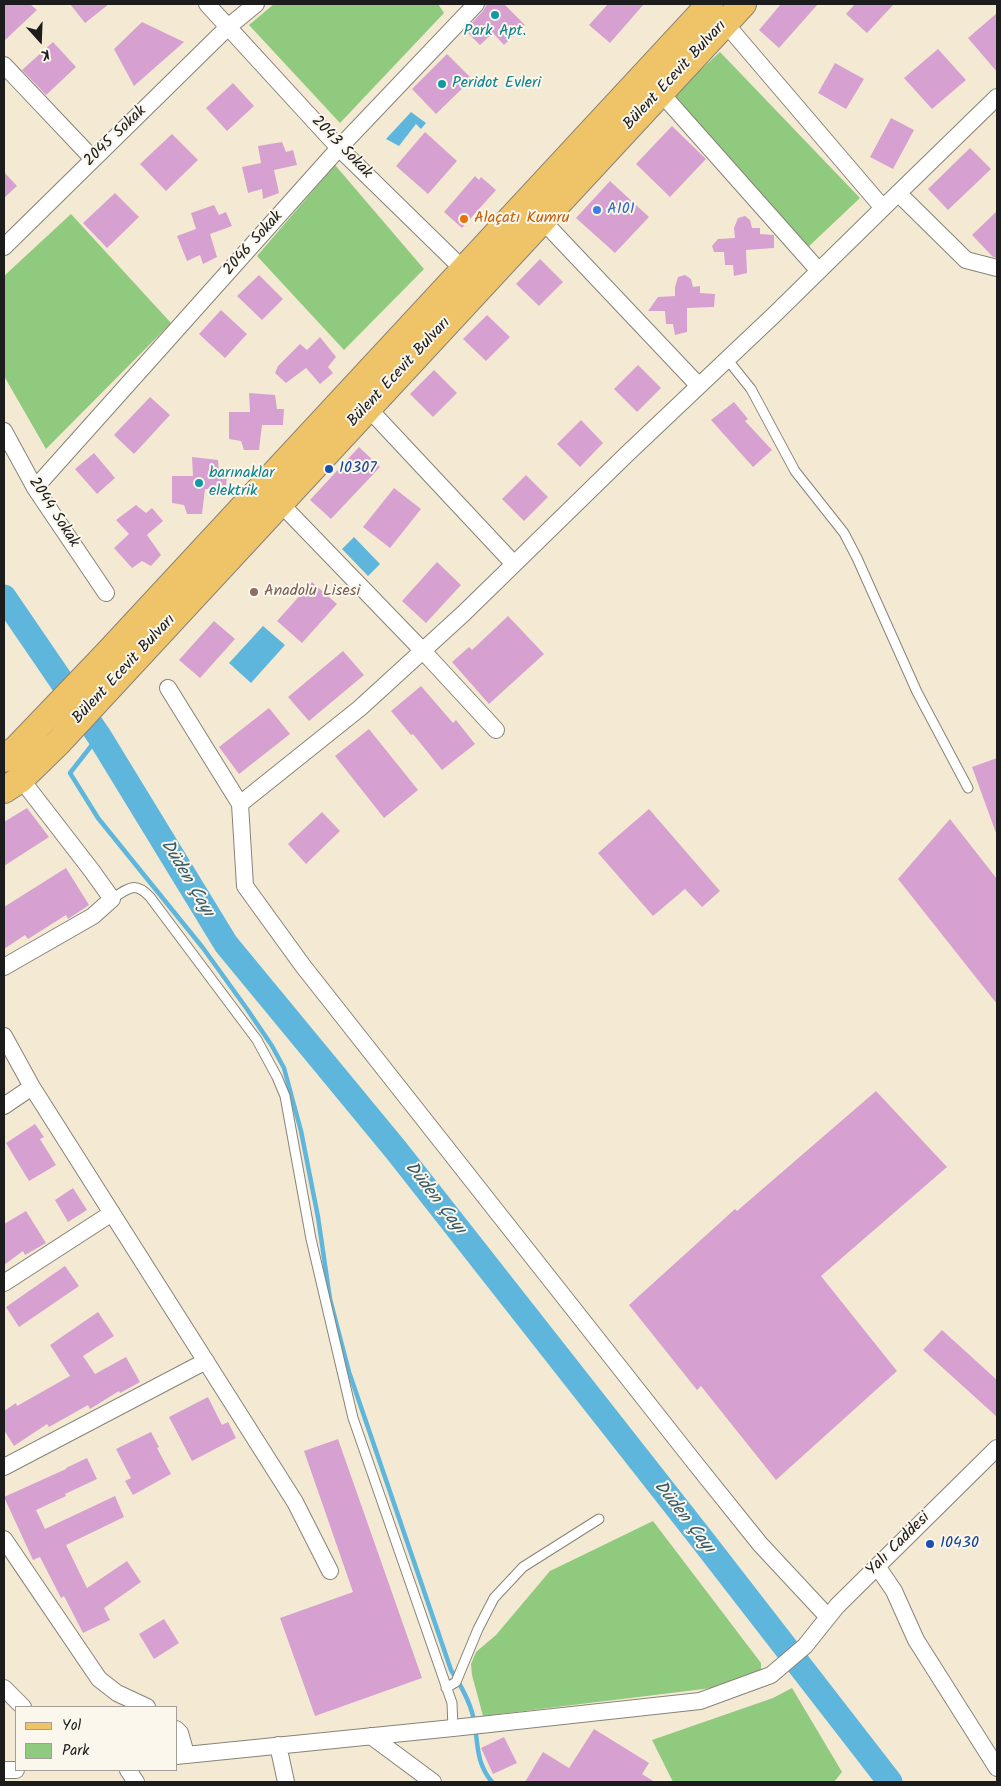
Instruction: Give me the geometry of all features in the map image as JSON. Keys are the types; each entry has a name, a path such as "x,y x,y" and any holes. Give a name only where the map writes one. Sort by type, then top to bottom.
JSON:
{"main road":[{"name":"Bülent Ecevit Bulvarı","path":"12,785 58,743 116,662 472,278 708,11 743,4"},
{"name":"Bülent Ecevit Bulvarı","path":"4,759 43,721 116,662 280,502 368,408 472,278 542,220 661,93 708,11"}],"street":[{"name":"2043 Sokak","path":"207,4 339,148 472,278"},
{"name":"2045 Sokak","path":"4,247 228,27 256,4"},
{"name":"2046 Sokak","path":"35,488 339,148 476,4"},
{"path":"708,11 883,208"},
{"path":"4,65 93,160"},
{"path":"661,93 819,271"},
{"path":"240,804 360,708 423,651 819,271 997,97"},
{"path":"898,193 966,260 997,268"},
{"path":"542,220 699,386"},
{"path":"368,408 514,564"},
{"name":"2044 Sokak","path":"4,432 35,488 106,593"},
{"path":"280,502 496,730"},
{"path":"168,688 240,804 244,886 303,966 700,1470 760,1544 828,1617"},
{"path":"4,966 93,916 112,899 12,785"},
{"path":"4,1036 32,1087 295,1502 330,1571"},
{"path":"4,1106 32,1087"},
{"path":"4,1282 112,1213"},
{"path":"4,1467 206,1361"},
{"name":"Yalı Caddesi","path":"181,1755 455,1728 700,1701 771,1674 804,1646 837,1606 997,1448"},
{"path":"4,1539 99,1679 117,1693 146,1706"},
{"path":"877,1566 894,1592 916,1640 997,1768"},
{"path":"4,1688 22,1706"},
{"path":"178,1730 180,1733 181,1755"},
{"path":"371,1736 433,1782"},
{"path":"278,1745 286,1782"},
{"path":"129,1771 136,1782"}],"lane":[{"path":"727,359 751,389 795,471 844,533 917,692 968,788"},
{"path":"112,899 128,888 138,887 150,897 257,1040 284,1096 311,1239 353,1418 452,1703 455,1728"},
{"path":"446,1688 456,1682 478,1629 494,1598 523,1567 599,1519"}],"green space":[{"path":"274,4 438,4 444,13 340,123 249,25"},
{"path":"720,52 860,198 806,249 672,96"},
{"path":"335,165 424,269 344,350 257,256"},
{"path":"71,214 171,323 46,449 4,376 4,276"},
{"path":"653,1521 761,1663 761,1674 712,1688 483,1716 472,1675 471,1664 476,1652 496,1635 550,1571"},
{"path":"792,1688 842,1772 834,1782 673,1782 652,1740 773,1698"}],"water":[{"path":"411,112 426,123 421,129 416,124 399,146 386,139"},
{"path":"354,537 380,564 368,576 342,549"},
{"path":"263,626 285,645 251,683 229,663"}],"building":[{"path":"4,4 30,4 37,10 4,41"},
{"path":"70,4 109,4 85,23"},
{"name":"Park Apt.","path":"487,4 504,4 525,25 504,45 493,33 480,45 465,30"},
{"path":"608,4 644,4 610,43 589,25"},
{"path":"781,4 818,4 779,48 759,30"},
{"path":"855,4 894,4 867,33 846,14"},
{"path":"997,13 997,72 968,38"},
{"path":"142,22 184,42 134,86 114,49"},
{"path":"53,42 76,67 46,95 22,70"},
{"path":"938,49 966,80 932,109 904,78"},
{"name":"Peridot Evleri","path":"447,54 472,79 436,114 412,89"},
{"path":"835,63 864,79 846,109 818,93"},
{"path":"233,83 254,106 227,131 206,108"},
{"path":"891,118 914,130 893,169 870,157"},
{"path":"672,126 706,159 670,197 636,164"},
{"path":"425,132 457,161 428,194 396,166"},
{"path":"172,134 198,160 166,191 140,164"},
{"path":"282,142 286,152 293,150 297,165 274,170 279,193 263,199 262,189 248,193 242,167 261,163 258,146"},
{"path":"970,148 991,169 948,210 928,189"},
{"path":"4,172 17,186 4,198"},
{"path":"475,176 479,180 481,177 496,190 462,228 444,212"},
{"path":"610,181 649,217 615,253 576,218"},
{"path":"115,193 139,217 107,248 83,223"},
{"path":"214,205 219,215 226,212 232,226 210,234 217,257 203,264 200,255 187,261 177,236 196,229 191,213"},
{"path":"997,211 997,258 993,257 972,235"},
{"path":"745,216 750,220 752,228 760,228 760,234 774,235 774,248 746,250 747,273 734,276 733,265 725,265 724,252 714,252 712,246 718,239 735,238 734,228 738,218"},
{"path":"540,259 563,282 539,306 516,284"},
{"path":"259,275 283,299 262,320 237,296"},
{"path":"685,275 691,279 693,287 700,286 700,293 715,294 714,307 687,308 687,332 675,335 673,324 666,324 665,311 648,311 658,297 675,296 678,277"},
{"path":"221,310 247,334 225,358 199,334"},
{"path":"487,315 510,337 486,361 463,339"},
{"path":"320,337 336,357 328,367 333,373 320,384 306,368 286,383 275,373 278,366 300,344 307,350"},
{"path":"638,365 661,388 637,412 614,389"},
{"path":"434,370 457,393 433,417 410,394"},
{"path":"249,393 275,395 277,409 284,409 283,425 262,425 259,450 244,450 241,441 229,439 229,412 250,412"},
{"path":"150,397 170,415 134,454 114,435"},
{"path":"734,402 748,419 745,421 772,450 753,467 711,420"},
{"path":"581,420 603,443 580,467 557,444"},
{"path":"359,447 380,467 331,519 310,500"},
{"path":"94,453 115,478 97,494 75,469"},
{"name":"barınaklar elektrik","path":"192,457 218,460 219,473 227,473 226,489 205,489 202,514 187,514 184,505 172,503 172,476 193,476"},
{"path":"526,475 548,497 524,521 502,499"},
{"path":"394,488 421,509 390,548 363,527"},
{"path":"136,505 146,513 152,508 163,521 147,535 161,555 151,566 142,561 132,568 114,548 129,534 116,520"},
{"path":"437,562 461,585 426,623 402,601"},
{"path":"312,582 337,604 302,643 277,621"},
{"path":"508,616 544,654 489,704 452,662 469,647 472,650"},
{"path":"214,621 235,639 200,678 179,660"},
{"path":"343,651 364,675 309,721 288,697"},
{"path":"421,686 453,723 456,720 475,744 442,770 413,734 411,735 391,711"},
{"path":"269,708 290,734 239,774 219,747"},
{"path":"369,729 418,790 384,818 335,756"},
{"path":"997,758 997,833 996,833 972,767"},
{"path":"27,808 49,837 4,866 4,822"},
{"path":"649,809 720,891 702,907 685,889 653,916 598,853"},
{"path":"322,812 340,831 306,864 288,844"},
{"path":"950,819 997,879 997,1004 898,879"},
{"path":"66,868 89,905 68,919 66,915 28,939 25,935 4,949 4,907"},
{"path":"876,1091 947,1167 821,1276 897,1371 776,1480 701,1386 697,1390 629,1305 735,1209 737,1211"},
{"path":"35,1124 44,1137 40,1139 56,1165 29,1181 6,1143"},
{"path":"73,1188 87,1210 68,1222 55,1200"},
{"path":"26,1211 46,1243 25,1255 23,1251 4,1265 4,1224"},
{"path":"65,1266 79,1286 19,1327 6,1307"},
{"path":"98,1312 114,1336 83,1356 95,1374 126,1357 140,1382 120,1393 119,1391 90,1409 88,1405 49,1427 47,1424 14,1446 4,1430 4,1411 16,1403 17,1406 70,1376 50,1345"},
{"path":"942,1330 997,1380 997,1417 923,1350"},
{"path":"208,1397 222,1425 228,1422 236,1438 192,1461 169,1417"},
{"path":"151,1432 171,1474 133,1495 125,1481 131,1478 116,1449"},
{"path":"338,1439 422,1678 315,1716 280,1618 353,1592 304,1451"},
{"path":"87,1458 97,1479 36,1510 45,1529 115,1496 124,1517 66,1545 87,1588 127,1561 141,1582 104,1608 110,1620 83,1633 64,1596 61,1598 40,1557 33,1560 4,1497"},
{"path":"164,1619 179,1643 154,1659 139,1634"},
{"path":"594,1729 649,1763 642,1774 655,1782 525,1782 543,1752 569,1768"},
{"path":"504,1737 517,1763 493,1774 481,1748"}],"waterway":[{"name":"Düden Çayı","path":"4,597 99,736 226,944 396,1150 890,1782"},
{"path":"99,736 70,773 98,818 203,948 272,1046 284,1068 301,1131 318,1217 330,1299 349,1372 451,1670 464,1692 471,1710 482,1766 492,1782"}],"place":[{"name":"Park Apt.","path":"495,15"},
{"name":"Peridot Evleri","path":"442,84"},
{"name":"A101","path":"597,210"},
{"name":"Alaçatı Kumru","path":"464,219"},
{"name":"10307","path":"329,469"},
{"name":"barınaklar elektrik","path":"199,483"},
{"name":"Anadolu Lisesi","path":"254,592"},
{"name":"10430","path":"930,1544"}]}
